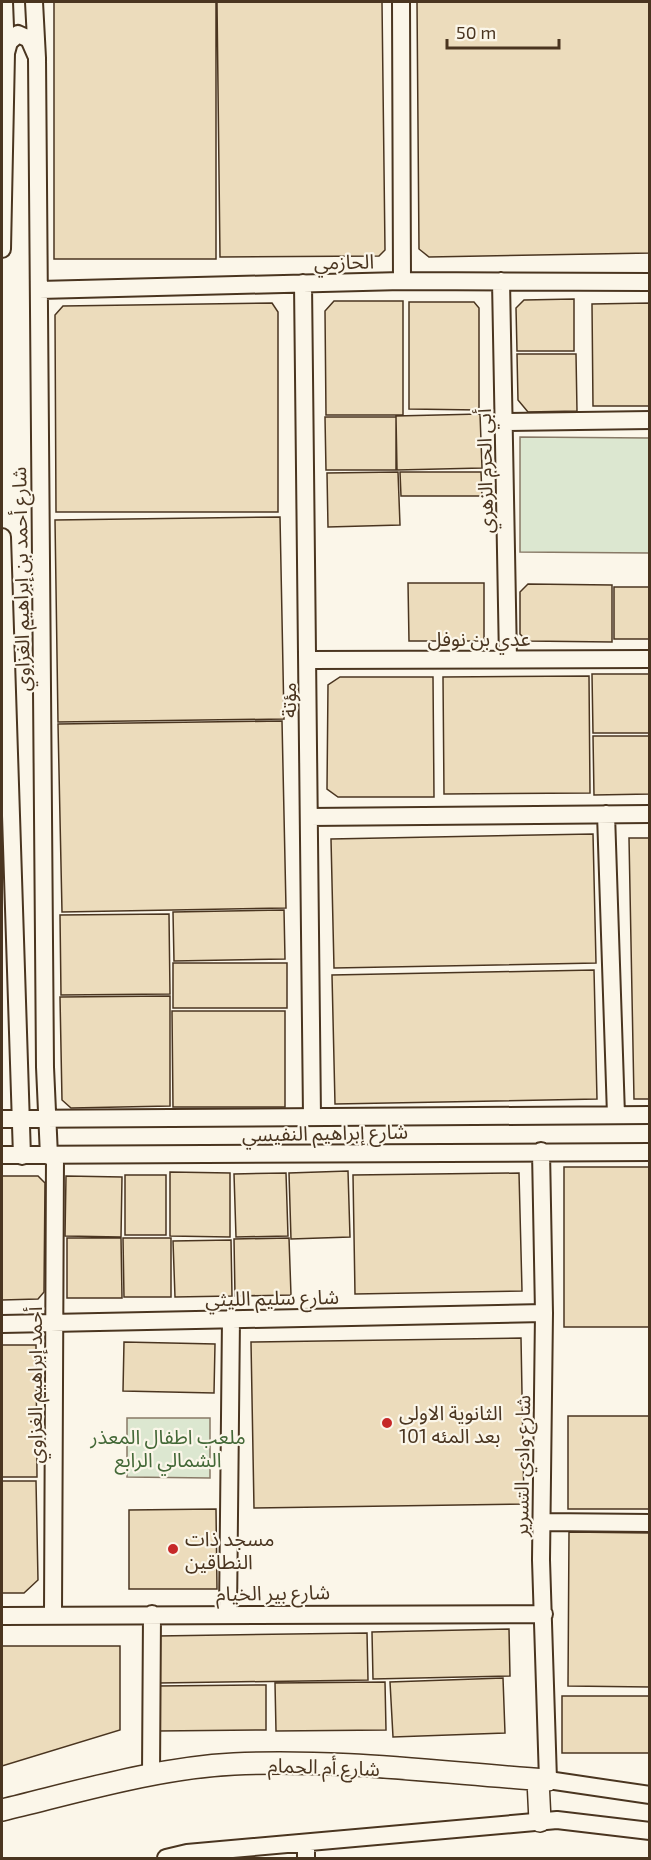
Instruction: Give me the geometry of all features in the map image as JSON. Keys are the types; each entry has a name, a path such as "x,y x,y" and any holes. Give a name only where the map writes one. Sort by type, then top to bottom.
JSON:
{"main road":[{"name":"شارع أم الحمام","path":"2,1810 151,1775 233,1764 346,1764 543,1780"},
{"path":"540,1821 543,1780"}],"street":[{"path":"2,249 6,53 4,2"},
{"name":"شارع أحمد بن إبراهيم الغزاوي","path":"34,2 38,58 47,1119 52,1156"},
{"path":"401,2 402,282"},
{"path":"6,53 9,42 18,34 29,39 38,58"},
{"name":"أبي الحرم الزهري","path":"501,281 508,659"},
{"name":"الحازمي","path":"39,290 303,283 650,282"},
{"name":"مؤتة","path":"303,283 312,1117"},
{"path":"504,422 650,420"},
{"name":"شارع أحمد بن إبراهيم الغزاوي","path":"2,537 4,721 22,1156"},
{"name":"عدي بن نوفل","path":"308,660 650,659"},
{"path":"606,814 616,1115"},
{"path":"309,817 650,814"},
{"name":"شارع إبراهيم النفيسي","path":"2,1119 650,1115"},
{"name":"شارع وادي التسرير","path":"541,1151 544,1314 543,1780"},
{"name":"شارع إبراهيم النفيسي","path":"2,1155 650,1152"},
{"name":"أحمد إبراهيم الغزاوي","path":"52,1156 56,1324 53,1615"},
{"name":"شارع سليم الليثي","path":"2,1324 544,1314"},
{"path":"228,1614 231,1318"},
{"path":"542,1522 650,1523"},
{"path":"151,1775 152,1614"},
{"name":"شارع بير الخيام","path":"2,1616 544,1614"},
{"name":"شارع أم الحمام","path":"543,1780 650,1795"},
{"path":"166,1858 187,1853 306,1851 557,1820 650,1831"}],"green space":[{"path":"520,437 649,438 649,553 520,552"},
{"name":"ملعب اطفال المعذر الشمالي الرابع","path":"127,1418 210,1418 210,1478 127,1477"}],"building":[{"path":"54,2 216,2 216,259 54,259"},
{"path":"217,2 382,2 385,250 379,256 220,257"},
{"path":"417,2 650,2 650,253 429,257 419,249"},
{"path":"574,299 574,351 517,351 516,308 524,300"},
{"path":"334,301 403,301 403,415 326,415 325,311"},
{"path":"409,302 474,302 479,308 479,410 409,409"},
{"path":"272,303 278,312 278,512 56,512 55,315 63,306"},
{"path":"650,303 650,406 593,406 592,304"},
{"path":"517,354 576,354 577,411 528,412 518,400"},
{"path":"480,414 482,468 397,470 396,416"},
{"path":"325,417 396,417 396,470 326,470"},
{"path":"398,472 400,525 328,527 327,473"},
{"path":"400,472 481,472 482,496 401,496"},
{"path":"280,517 284,719 58,722 55,520"},
{"path":"408,583 484,583 484,641 409,641"},
{"path":"528,584 612,585 612,642 527,641 520,634 520,592"},
{"path":"614,587 650,587 650,639 614,639"},
{"path":"592,674 650,674 650,733 593,733"},
{"path":"589,676 590,793 444,794 443,677"},
{"path":"340,677 433,677 434,797 338,797 327,789 328,685"},
{"path":"282,721 286,908 62,912 58,724"},
{"path":"593,736 650,736 650,794 594,795"},
{"path":"593,834 596,963 334,968 331,839"},
{"path":"629,838 650,838 650,1099 634,1099"},
{"path":"284,910 285,959 174,961 173,912"},
{"path":"169,914 170,994 61,995 60,915"},
{"path":"173,963 287,963 287,1008 173,1008"},
{"path":"594,970 597,1099 335,1104 332,975"},
{"path":"170,996 170,1106 71,1108 62,1100 60,997"},
{"path":"172,1011 285,1011 285,1107 173,1107"},
{"path":"564,1167 650,1167 650,1327 564,1327"},
{"path":"348,1171 350,1237 291,1239 289,1173"},
{"path":"170,1172 230,1173 230,1237 170,1236"},
{"path":"286,1173 288,1236 236,1237 234,1174"},
{"path":"519,1173 522,1291 355,1294 353,1175"},
{"path":"125,1175 166,1175 166,1235 125,1235"},
{"path":"2,1176 38,1176 45,1183 44,1292 38,1299 2,1300"},
{"path":"66,1176 122,1177 121,1237 65,1236"},
{"path":"67,1238 121,1238 122,1298 67,1298"},
{"path":"123,1238 171,1238 171,1297 124,1297"},
{"path":"289,1238 291,1295 235,1296 234,1239"},
{"path":"231,1240 232,1296 175,1297 173,1241"},
{"name":"الثانوية الاولى بعد المئه 101","path":"521,1338 524,1504 254,1508 251,1342"},
{"path":"124,1342 215,1344 214,1393 123,1391"},
{"path":"2,1345 36,1345 37,1477 2,1477"},
{"path":"568,1416 650,1416 650,1509 568,1509"},
{"path":"2,1481 36,1481 38,1580 24,1593 2,1593"},
{"name":"مسجد ذات النطاقين","path":"216,1509 217,1589 129,1589 129,1510"},
{"path":"569,1532 650,1533 650,1687 568,1686"},
{"path":"509,1629 510,1676 373,1679 372,1632"},
{"path":"367,1633 368,1680 159,1683 158,1636"},
{"path":"2,1646 120,1646 120,1730 2,1766"},
{"path":"503,1678 505,1733 393,1737 390,1682"},
{"path":"385,1682 386,1730 276,1731 275,1683"},
{"path":"266,1685 266,1730 158,1731 157,1686"},
{"path":"562,1696 650,1696 650,1753 562,1753"}],"place":[{"name":"الثانوية الاولى بعد المئه 101","path":"387,1423"},
{"name":"مسجد ذات النطاقين","path":"173,1549"}]}
